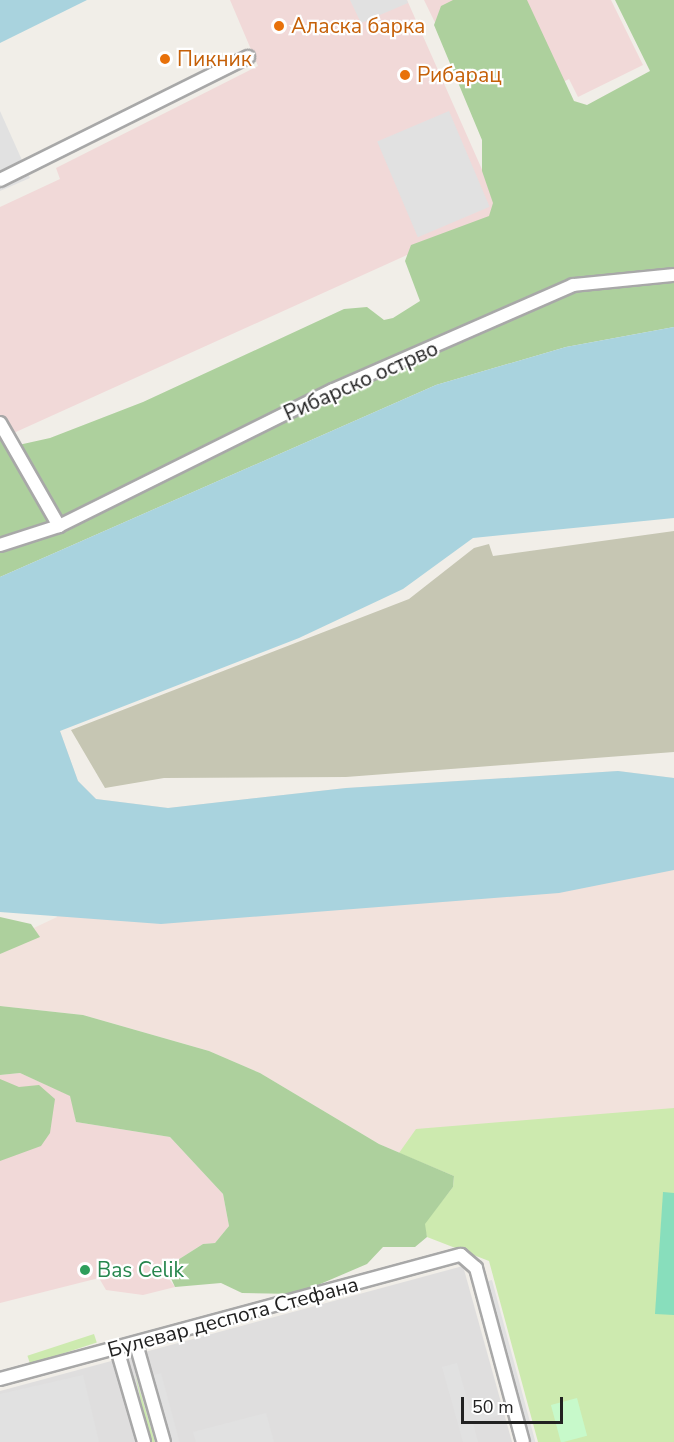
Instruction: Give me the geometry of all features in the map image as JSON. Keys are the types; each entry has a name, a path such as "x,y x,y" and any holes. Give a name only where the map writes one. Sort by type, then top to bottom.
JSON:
{"street":[{"path":"0,180 248,57"},
{"name":"Рибарско острво","path":"0,545 59,526 333,390 573,285 674,275"},
{"path":"0,423 59,526"},
{"name":"Булевар деспота Стефана","path":"0,1379 467,1256 476,1268 523,1442"},
{"path":"136,1344 164,1442"},
{"path":"117,1349 144,1442"}],"shaded area":[{"path":"230,0 407,0 515,244 407,255 7,436 0,421 0,207 60,179 56,168 258,66"},
{"path":"350,0 407,0 408,3 361,23"},
{"path":"424,0 611,0 643,65 578,97 569,79 483,121"},
{"path":"0,111 30,178 0,191"},
{"path":"449,111 490,207 418,237 377,141"},
{"path":"674,531 674,752 346,777 164,778 105,788 71,730 409,599 474,548 489,544 493,556"},
{"path":"60,731 78,781 96,799 168,808 346,788 618,771 674,778 674,1442 454,1176 379,1144 260,1073 209,1051 83,1015 0,1006 0,944 57,917 0,758"},
{"path":"20,1073 71,1096 76,1122 170,1137 223,1194 229,1226 215,1243 203,1244 173,1263 169,1279 175,1287 143,1295 106,1290 99,1278 0,1303 0,1075"},
{"path":"463,1266 512,1442 0,1442 0,1391"},
{"path":"492,1280 535,1442 527,1442 484,1282"},
{"path":"457,1363 470,1410 495,1403 499,1415 473,1423 478,1442 463,1442 442,1367"},
{"path":"161,1373 179,1442 170,1442 152,1375"},
{"path":"83,1375 99,1442 0,1442 0,1394"},
{"path":"266,1413 274,1442 196,1442 193,1432"}],"green space":[{"path":"453,0 527,0 574,101 587,105 650,71 615,0 674,0 674,327 566,347 436,385 0,577 0,436 14,446 50,438 143,402 344,309 367,307 384,320 393,318 420,301 405,261 411,245 489,216 493,203 482,171 482,140 434,25 441,6"},
{"path":"0,917 31,924 40,937 0,954"},
{"path":"0,1006 83,1015 209,1051 260,1073 379,1144 454,1176 453,1187 425,1224 427,1237 415,1247 383,1247 367,1264 297,1294 242,1293 221,1283 175,1287 168,1272 173,1263 203,1244 215,1243 229,1226 223,1194 170,1137 76,1122 70,1096 20,1073 0,1075"},
{"path":"0,1079 19,1087 39,1085 55,1099 50,1133 41,1146 0,1161"},
{"path":"674,1108 674,1442 538,1442 489,1261 427,1237 424,1224 453,1187 454,1176 399,1153 416,1129"},
{"path":"663,1192 674,1193 674,1315 655,1314"},
{"path":"94,1334 97,1343 30,1364 27,1356"},
{"path":"135,1374 155,1442 150,1442"},
{"path":"577,1398 587,1436 561,1442 551,1405"}],"water":[{"path":"0,0 87,0 0,43"},
{"path":"674,327 674,518 473,538 403,589 299,638 60,731 78,781 96,799 168,808 346,788 618,771 674,778 674,870 559,893 161,924 0,912 0,577 436,385 566,347"}],"place":[{"name":"Аласка барка","path":"279,26"},
{"name":"Пикник","path":"165,59"},
{"name":"Рибарац","path":"405,75"},
{"name":"Bas Celik","path":"85,1270"}]}
